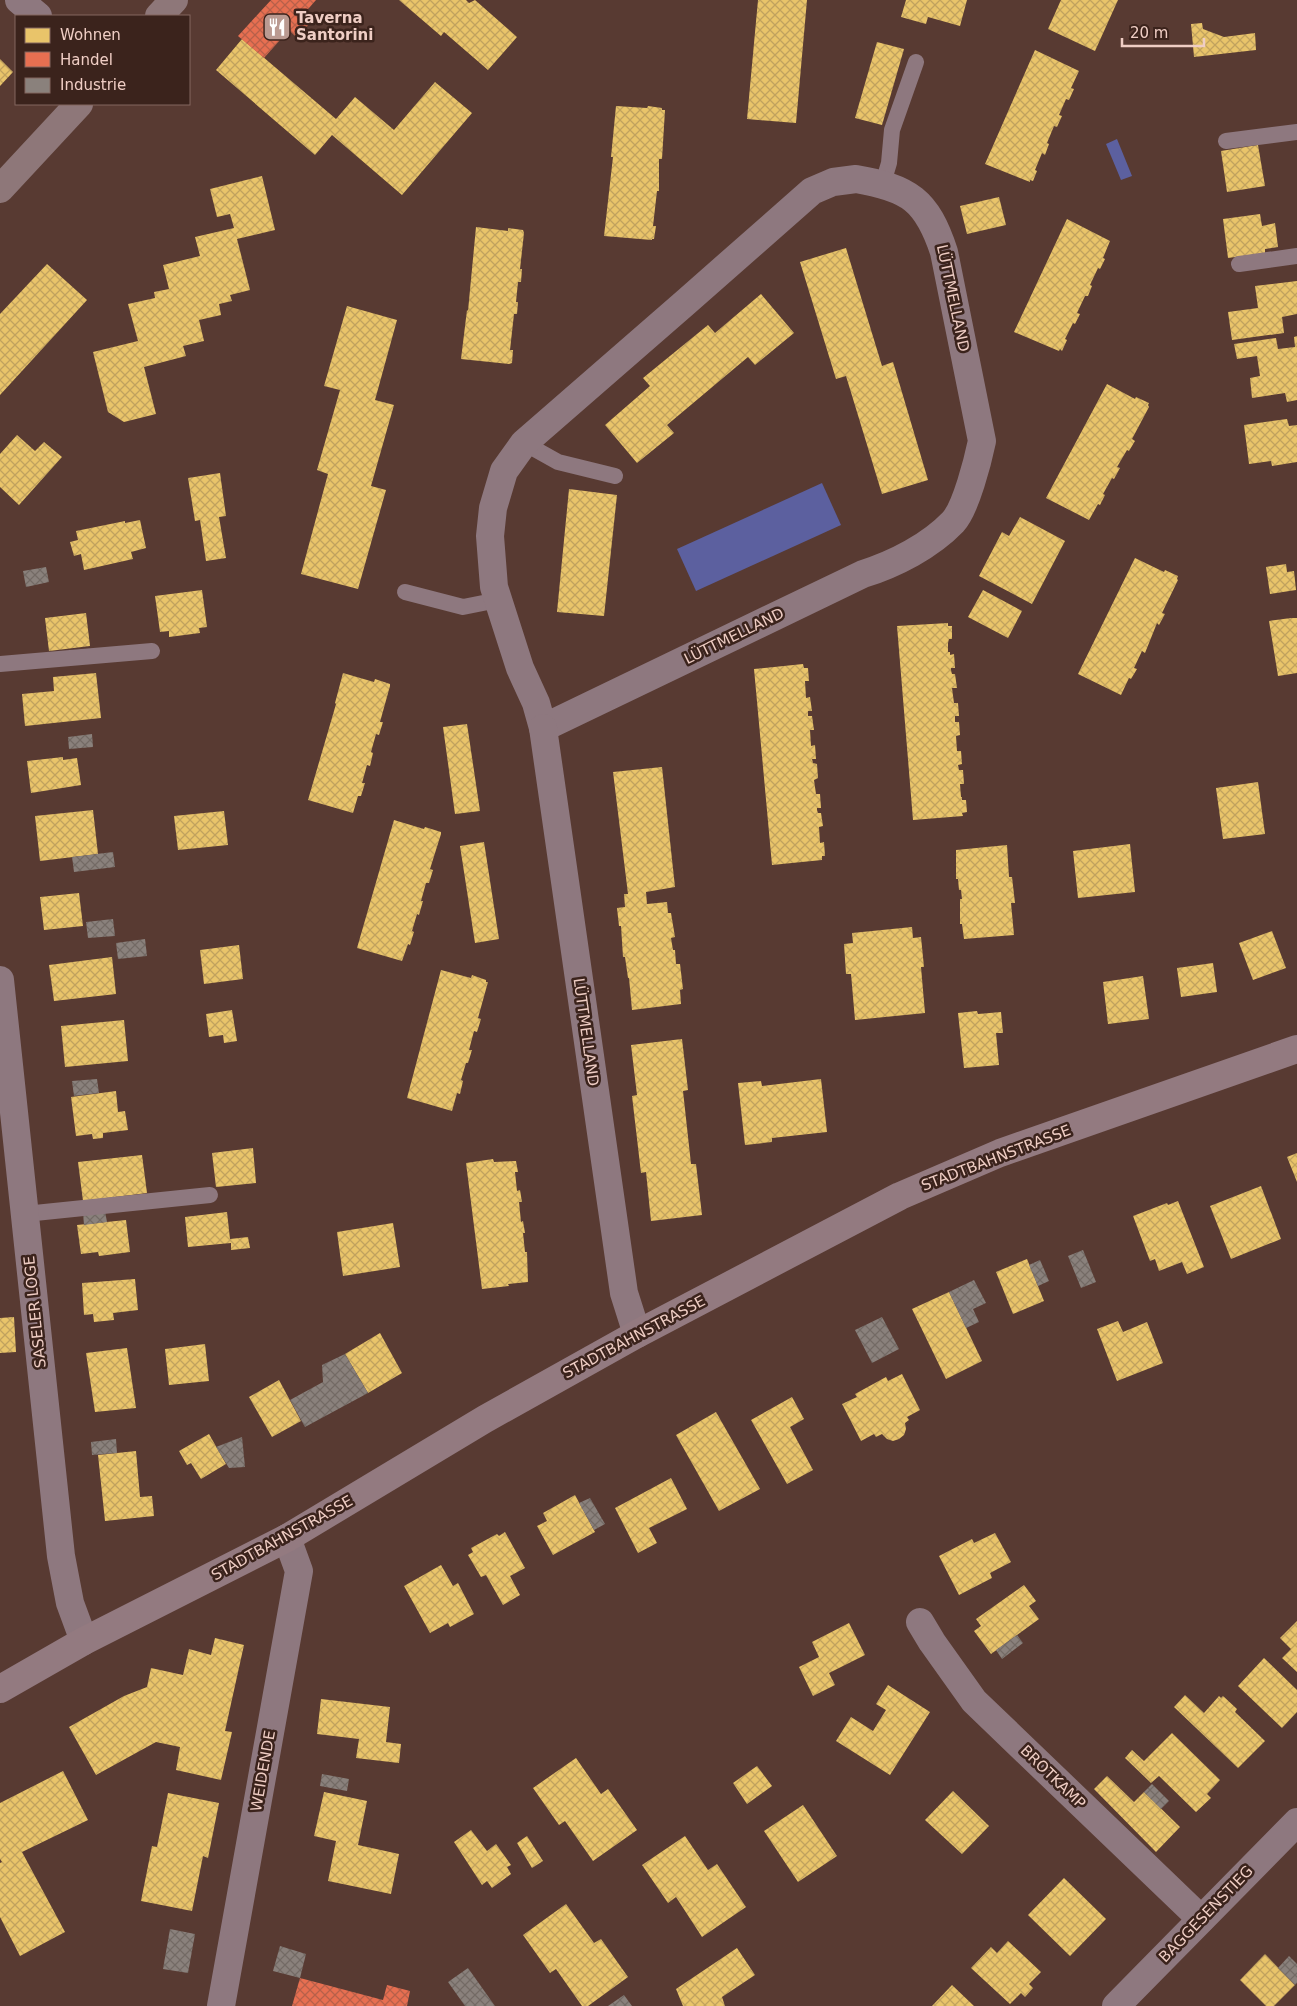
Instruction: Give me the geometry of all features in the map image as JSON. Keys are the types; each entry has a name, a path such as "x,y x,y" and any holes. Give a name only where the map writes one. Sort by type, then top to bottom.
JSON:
{"main road":[{"path":"160,15 174,0"},
{"path":"0,189 78,105"}],"street":[{"path":"19,0 37,15"},
{"path":"39,15 47,0"},
{"name":"LÜTTMELLAND","path":"543,728 863,574 886,567 925,544 954,521 966,496 982,441 944,252 936,227 920,205 901,190 883,183 856,178 833,182 812,191 524,442 504,471 493,508 490,536 494,587 520,668 536,703 543,728 624,1293 638,1334"},
{"name":"SASELER LOGE","path":"0,980 61,1556 70,1603 84,1641"},
{"name":"STADTBAHNSTRASSE","path":"0,1689 84,1641 287,1538 485,1419 638,1334 900,1196 1000,1153 1297,1049"},
{"name":"WEIDENDE","path":"221,2006 299,1571 287,1538"},
{"name":"BROTKAMP","path":"920,1622 974,1701 1201,1919"},
{"name":"BAGGESENSTIEG","path":"1116,2006 1297,1822"}],"lane":[{"path":"883,183 889,163 892,130 916,62"},
{"path":"1226,141 1297,132"},
{"path":"1239,264 1297,256"},
{"path":"524,442 558,462 615,476"},
{"path":"405,592 463,607 498,600"},
{"path":"0,664 152,651"},
{"path":"25,1214 210,1195"}],"shaded area":[{"path":"1117,139 1132,176 1121,180 1106,144"},
{"path":"822,483 841,525 696,591 677,549"}],"building: Wohnen":[{"path":"399,0 466,0 469,3 475,0 517,37 488,70 444,32 441,36"},
{"path":"758,0 807,0 796,123 747,119"},
{"path":"906,0 967,0 960,26 928,17 926,24 901,17"},
{"path":"1061,0 1118,0 1095,51 1048,29"},
{"path":"1202,23 1203,29 1224,37 1255,33 1256,50 1194,57 1191,24"},
{"path":"242,39 336,119 355,97 394,130 435,82 472,113 402,195 332,135 315,155 216,70"},
{"path":"877,42 904,49 882,125 855,118"},
{"path":"1035,50 1079,71 1071,88 1074,89 1069,100 1066,99 1059,115 1062,116 1057,127 1054,126 1047,143 1049,144 1045,155 1042,153 1033,181 1030,180 1030,182 985,164"},
{"path":"0,59 13,72 0,86"},
{"path":"616,106 647,108 648,106 665,110 662,159 659,159 659,191 657,191 653,226 656,226 654,239 652,240 604,236 613,157 611,157"},
{"path":"1258,145 1265,186 1227,192 1221,151"},
{"path":"262,176 275,230 237,239 250,290 230,295 232,301 219,304 221,315 199,320 204,341 183,346 186,356 144,367 156,414 124,422 108,412 93,352 138,341 128,304 155,298 154,292 169,289 163,265 200,256 195,237 234,228 230,214 217,217 210,189"},
{"path":"999,197 1006,225 967,234 960,206"},
{"path":"1260,214 1262,226 1275,223 1278,247 1265,249 1265,253 1228,258 1223,219"},
{"path":"1067,219 1110,241 1103,258 1105,259 1100,269 1098,268 1090,285 1092,286 1088,296 1085,296 1077,313 1080,314 1065,339 1067,340 1062,351 1060,349 1059,351 1014,332"},
{"path":"476,227 508,231 508,228 523,230 524,233 520,269 522,269 521,282 518,282 517,314 514,314 510,350 513,350 512,363 509,364 461,359 468,311"},
{"path":"846,248 882,366 893,362 928,480 882,494 846,376 836,379 800,262"},
{"path":"47,264 87,300 0,395 0,314"},
{"path":"1297,281 1297,314 1282,317 1284,333 1232,340 1228,312 1258,308 1255,286"},
{"path":"761,294 794,333 755,365 748,357 667,425 674,433 637,463 605,425 650,386 643,378 708,325 715,333"},
{"path":"347,306 397,320 375,400 394,405 371,486 386,490 358,589 301,574 328,474 317,470 340,390 324,386"},
{"path":"1297,336 1297,400 1287,402 1285,393 1252,398 1250,378 1260,376 1257,356 1237,359 1234,344 1276,338 1278,349 1295,347 1294,337"},
{"path":"1107,384 1135,399 1136,397 1149,403 1149,407 1132,439 1135,441 1117,467 1120,468 1103,494 1105,495 1100,505 1098,504 1089,520 1046,498"},
{"path":"1287,419 1289,426 1297,425 1297,462 1272,466 1271,461 1249,464 1244,425"},
{"path":"17,435 35,451 44,442 62,457 19,505 0,487 0,454"},
{"path":"220,473 226,516 219,517 226,558 206,561 200,520 195,521 188,478"},
{"path":"569,489 617,495 604,616 557,612"},
{"path":"1020,517 1065,541 1032,604 979,576 1002,532 1009,536"},
{"path":"140,520 146,548 131,552 133,559 84,570 81,554 74,556 70,542 78,540 76,531 125,521 125,523"},
{"path":"1135,558 1164,572 1165,570 1178,576 1178,580 1162,613 1165,614 1159,625 1157,623 1145,653 1142,651 1134,668 1137,669 1131,679 1129,678 1121,695 1078,674"},
{"path":"1286,564 1287,572 1294,571 1296,590 1270,594 1266,567"},
{"path":"202,590 207,627 199,628 200,633 169,637 169,631 160,632 155,596"},
{"path":"983,590 1022,611 1008,638 968,617"},
{"path":"86,613 90,646 49,651 45,618"},
{"path":"1297,618 1297,673 1278,676 1269,621"},
{"path":"948,623 948,626 952,626 952,639 949,639 948,652 950,652 950,655 954,654 955,668 951,668 951,670 952,674 955,674 957,688 952,688 954,703 958,703 959,716 955,716 955,722 959,722 960,735 956,736 957,751 961,751 962,764 958,765 959,770 963,770 964,784 960,784 961,797 962,800 966,800 967,812 962,813 963,816 913,820 897,626"},
{"path":"803,664 804,668 808,668 809,681 805,681 806,698 810,697 812,711 808,711 808,716 812,716 814,730 810,730 811,746 815,745 816,759 812,759 813,763 817,764 818,778 814,780 816,794 820,794 821,808 817,808 817,810 818,813 821,813 823,826 819,827 820,843 824,842 825,856 822,856 822,860 772,865 754,669"},
{"path":"96,673 101,718 25,726 22,694 54,691 53,677"},
{"path":"343,673 374,682 375,679 390,684 380,722 383,722 379,735 376,734 371,752 373,753 370,766 367,765 362,783 365,783 361,796 358,796 353,813 308,800"},
{"path":"467,724 480,811 455,814 443,727"},
{"path":"63,757 63,760 77,758 81,785 31,793 27,761"},
{"path":"662,767 675,887 646,892 647,904 667,902 675,937 671,938 673,950 675,950 676,964 680,964 683,989 680,990 681,1004 632,1010 629,978 625,957 623,957 621,926 619,926 617,908 625,907 624,894 628,894 613,772"},
{"path":"1258,782 1265,834 1223,839 1216,788"},
{"path":"93,810 98,854 40,861 35,816"},
{"path":"224,811 228,845 178,850 174,816"},
{"path":"394,820 441,832 430,869 433,870 429,883 426,883 421,901 423,901 419,915 417,914 410,945 408,944 402,961 357,948"},
{"path":"484,842 499,939 475,943 460,846"},
{"path":"1130,844 1135,892 1078,898 1073,851"},
{"path":"1007,845 1009,877 1012,877 1015,903 1011,903 1014,935 964,939 962,924 960,924 960,899 962,899 958,879 956,879 956,850"},
{"path":"79,893 83,926 44,930 40,897"},
{"path":"912,927 913,938 921,937 924,967 921,967 925,1013 855,1020 851,974 846,974 844,944 853,943 852,933"},
{"path":"1272,931 1286,968 1253,980 1239,943"},
{"path":"239,945 243,979 204,984 200,950"},
{"path":"112,957 116,994 54,1001 49,965"},
{"path":"1213,963 1217,992 1181,997 1177,968"},
{"path":"441,970 471,978 472,975 488,982 478,1018 481,1019 477,1032 474,1031 469,1050 472,1050 461,1080 463,1081 460,1094 457,1093 452,1111 407,1098"},
{"path":"1143,976 1149,1019 1108,1024 1103,982"},
{"path":"232,1010 237,1041 224,1043 223,1035 209,1037 206,1014"},
{"path":"977,1011 978,1014 1001,1012 1003,1033 996,1033 999,1065 964,1068 958,1013"},
{"path":"124,1020 128,1061 65,1067 61,1026"},
{"path":"682,1039 688,1090 683,1091 691,1164 696,1164 702,1215 651,1221 646,1172 641,1173 632,1096 637,1095 631,1045"},
{"path":"821,1079 827,1132 772,1138 772,1142 745,1145 738,1083 761,1081 762,1086"},
{"path":"116,1091 118,1112 125,1111 128,1130 103,1133 103,1138 93,1139 92,1134 76,1136 71,1097"},
{"path":"253,1148 256,1183 216,1187 212,1153"},
{"path":"1297,1153 1297,1182 1287,1157"},
{"path":"142,1155 147,1193 83,1201 78,1162"},
{"path":"493,1159 494,1162 516,1161 518,1172 515,1172 517,1191 520,1190 522,1202 519,1202 521,1222 523,1221 525,1233 523,1233 525,1252 527,1252 528,1282 482,1289 466,1163"},
{"path":"1261,1186 1281,1239 1231,1259 1210,1206"},
{"path":"1178,1201 1204,1267 1187,1274 1182,1262 1159,1271 1155,1259 1150,1261 1133,1216 1167,1203 1168,1205"},
{"path":"227,1212 230,1239 248,1237 250,1248 231,1250 231,1243 188,1247 185,1217"},
{"path":"126,1220 130,1252 99,1256 98,1252 81,1254 77,1225"},
{"path":"393,1223 400,1267 343,1276 337,1232"},
{"path":"1027,1259 1044,1301 1013,1314 996,1272"},
{"path":"135,1279 138,1310 113,1313 114,1320 94,1322 93,1314 84,1315 82,1283"},
{"path":"949,1292 982,1361 946,1379 912,1309"},
{"path":"14,1317 16,1352 0,1353 0,1318"},
{"path":"1118,1321 1123,1332 1147,1322 1163,1363 1117,1381 1097,1329"},
{"path":"380,1333 402,1373 368,1393 345,1354"},
{"path":"205,1344 209,1381 169,1385 165,1349"},
{"path":"127,1348 136,1408 95,1412 86,1353"},
{"path":"902,1374 920,1410 907,1417 909,1420 905,1423 904,1435 899,1439 893,1441 887,1439 882,1434 876,1437 874,1434 861,1441 842,1404 857,1397 855,1394 886,1377 888,1381"},
{"path":"279,1380 301,1421 272,1437 249,1397"},
{"path":"792,1397 804,1419 790,1427 813,1470 787,1484 751,1420"},
{"path":"716,1412 760,1489 719,1511 676,1435"},
{"path":"209,1434 226,1464 201,1479 191,1463 187,1465 179,1451"},
{"path":"136,1451 140,1497 152,1496 154,1516 105,1521 98,1455"},
{"path":"671,1478 687,1509 649,1528 657,1543 638,1553 615,1508"},
{"path":"575,1495 595,1532 553,1555 537,1526 547,1521 543,1513"},
{"path":"505,1532 525,1568 510,1576 520,1595 503,1605 486,1575 481,1577 468,1555 473,1552 471,1548 497,1534 499,1536"},
{"path":"995,1533 1011,1562 990,1573 992,1578 959,1595 939,1556 972,1539 974,1543"},
{"path":"441,1565 453,1586 458,1583 474,1614 450,1627 448,1623 430,1633 404,1586"},
{"path":"1024,1585 1036,1601 1029,1606 1039,1619 991,1654 974,1631 981,1626 976,1619"},
{"path":"1297,1621 1297,1672 1282,1658 1291,1649 1280,1638"},
{"path":"849,1623 865,1655 829,1673 835,1685 813,1696 799,1667 819,1657 812,1642"},
{"path":"215,1638 244,1645 225,1731 232,1732 221,1780 176,1770 180,1747 156,1742 96,1775 69,1727 124,1696 147,1687 151,1668 183,1675 189,1649 211,1655"},
{"path":"1264,1658 1297,1690 1297,1712 1282,1728 1238,1686"},
{"path":"888,1685 930,1712 890,1775 836,1741 851,1717 873,1731 886,1710 876,1704"},
{"path":"1185,1695 1204,1713 1219,1696 1221,1698 1223,1696 1237,1709 1235,1712 1265,1741 1238,1768 1174,1707"},
{"path":"321,1699 390,1707 386,1742 401,1744 399,1763 356,1758 359,1739 317,1734"},
{"path":"1172,1733 1220,1780 1207,1794 1211,1798 1196,1812 1159,1776 1151,1783 1125,1758 1132,1750 1144,1761"},
{"path":"576,1758 601,1794 608,1789 637,1830 593,1861 565,1821 559,1825 533,1788"},
{"path":"757,1766 772,1786 747,1804 733,1783"},
{"path":"63,1771 88,1820 22,1852 65,1932 20,1956 0,1917 0,1863 2,1862 0,1859 0,1803"},
{"path":"1107,1776 1134,1802 1144,1792 1180,1827 1156,1852 1094,1789"},
{"path":"953,1791 989,1826 962,1854 925,1820"},
{"path":"324,1792 367,1801 358,1845 399,1854 391,1894 328,1881 336,1841 314,1836"},
{"path":"168,1793 219,1803 208,1858 203,1856 192,1911 141,1901 152,1846 157,1847"},
{"path":"803,1805 837,1856 798,1882 764,1831"},
{"path":"471,1830 487,1851 496,1844 511,1865 507,1867 511,1874 492,1888 487,1881 482,1885 454,1842"},
{"path":"527,1836 543,1861 532,1868 517,1843"},
{"path":"685,1836 708,1870 717,1864 746,1907 702,1937 676,1897 668,1903 642,1865"},
{"path":"1064,1878 1106,1919 1070,1956 1028,1915"},
{"path":"566,1904 594,1943 601,1939 628,1977 588,2006 582,2006 556,1969 550,1973 523,1935"},
{"path":"1008,1941 1041,1972 1029,1984 1033,1988 1025,1997 1021,1993 1010,2004 971,1968 991,1947 997,1953"},
{"path":"737,1948 755,1975 722,1997 725,2006 683,2006 676,1989"},
{"path":"1265,1954 1295,1985 1274,2006 1266,2006 1240,1980"},
{"path":"952,1985 974,2006 932,2006"}],"building: Handel":[{"name":"Taverna Santorini","path":"271,0 316,0 302,16 310,23 297,38 289,30 264,58 238,36"},
{"path":"300,1978 383,2000 387,1985 410,1991 407,2006 292,2006"}],"building: Industrie":[{"path":"46,567 49,582 26,587 23,571"},
{"path":"92,734 93,747 69,749 68,737"},
{"path":"113,852 115,867 74,872 72,857"},
{"path":"113,919 115,936 88,938 86,922"},
{"path":"145,939 147,956 118,959 116,943"},
{"path":"97,1079 99,1093 74,1096 72,1081"},
{"path":"105,1211 107,1222 84,1225 83,1213"},
{"path":"1083,1250 1096,1282 1081,1288 1068,1256"},
{"path":"1040,1260 1049,1281 1038,1286 1029,1265"},
{"path":"974,1280 986,1303 973,1309 979,1322 966,1328 949,1292"},
{"path":"882,1317 899,1349 872,1363 855,1330"},
{"path":"345,1354 368,1393 305,1427 290,1400 323,1382 322,1365"},
{"path":"242,1437 245,1467 229,1468 216,1447"},
{"path":"116,1439 117,1453 92,1455 91,1442"},
{"path":"590,1498 605,1524 594,1530 579,1503"},
{"path":"1017,1635 1023,1643 1002,1659 996,1650"},
{"path":"322,1774 349,1779 347,1791 320,1786"},
{"path":"1152,1784 1169,1801 1161,1809 1144,1792"},
{"path":"170,1929 195,1934 188,1973 163,1969"},
{"path":"280,1946 306,1954 300,1978 273,1971"},
{"path":"1289,1956 1297,1964 1297,1983 1295,1985 1278,1968"},
{"path":"468,1968 495,2006 465,2006 448,1982"},
{"path":"624,1995 632,2006 608,2006"}],"place":[{"name":"Taverna Santorini","path":"277,27"}]}
